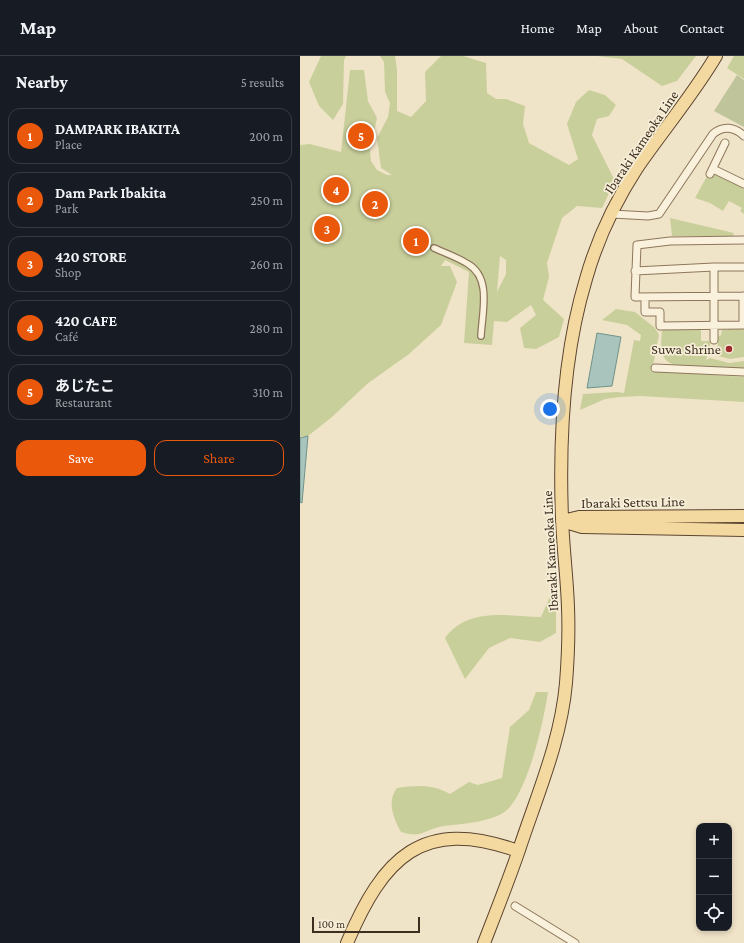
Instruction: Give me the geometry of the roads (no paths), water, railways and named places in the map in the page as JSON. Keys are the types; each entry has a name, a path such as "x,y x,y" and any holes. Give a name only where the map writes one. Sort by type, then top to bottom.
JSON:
{"main road":[{"name":"Ibaraki Kameoka Line","path":"518,851 544,779 564,703 569,631 562,521 561,465 563,416 573,334 586,277 596,248 612,214 637,168 716,56"},
{"name":"Ibaraki Settsu Line","path":"562,521 579,517 744,516"},
{"name":"Ibaraki Settsu Line","path":"562,521 582,527 744,530"},
{"path":"347,943 361,912 378,882 403,857 425,845 440,840 461,838 485,840 518,851 514,868 484,943"}],"street":[{"path":"612,214 648,216 659,214 715,132 724,128 730,128 744,136"},
{"path":"725,143 711,172 744,184"},
{"path":"645,297 645,312 660,312 660,326 743,325 743,296 634,297 636,245 670,241 744,240"},
{"path":"434,248 468,264 481,277 483,289 481,336"},
{"path":"714,267 714,340"},
{"path":"636,271 744,267"},
{"path":"659,370 744,372"},
{"path":"514,906 575,943"}],"water":[{"path":"597,333 621,337 612,386 587,388"},
{"path":"308,436 302,503 300,502 300,438"}],"place":[{"name":"あじたこ","path":"361,136"},
{"name":"420 CAFE","path":"336,190"},
{"name":"Dam Park Ibakita","path":"375,204"},
{"name":"420 STORE","path":"327,229"},
{"name":"DAMPARK IBAKITA","path":"416,241"},
{"name":"Suwa Shrine","path":"729,349"}]}
